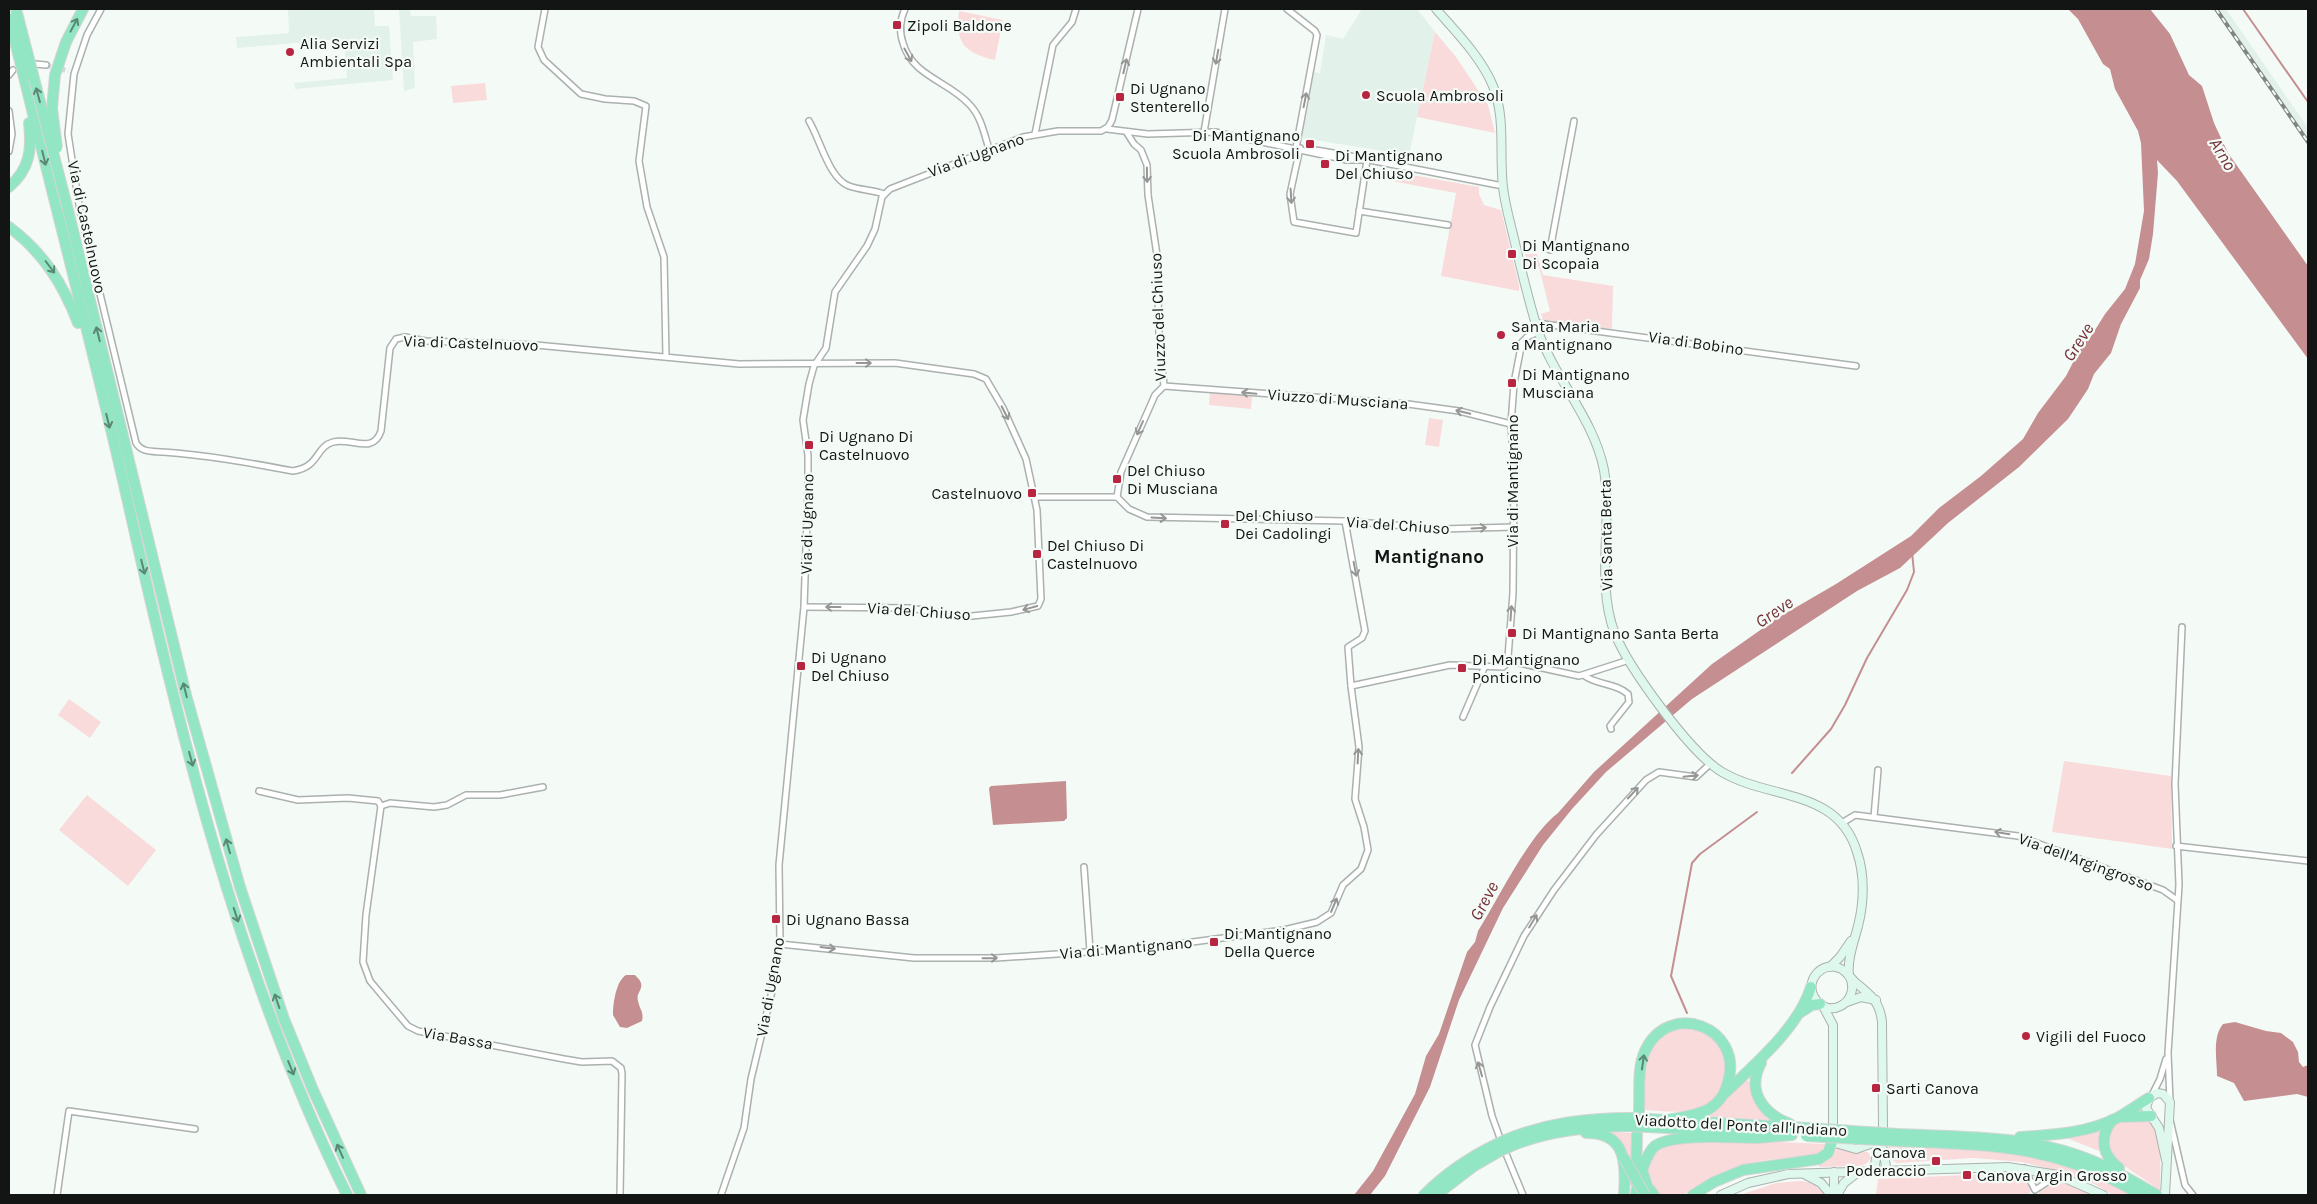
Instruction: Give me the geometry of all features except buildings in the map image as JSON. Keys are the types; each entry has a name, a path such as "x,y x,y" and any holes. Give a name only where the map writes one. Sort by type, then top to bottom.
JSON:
{"highway":[{"path":"16,9 68,210 186,695 245,904 284,1019 313,1090 361,1195"},
{"path":"68,210 52,108 55,75 66,42 83,9"},
{"path":"9,18 180,718 227,888 272,1020 301,1095 347,1195"},
{"path":"10,186 22,174 30,156 31,142 24,77"},
{"path":"12,229 39,253 68,296 96,374"},
{"path":"1665,1120 1703,1112 1714,1105 1766,1053 1800,1012 1812,987"},
{"path":"1800,1012 1812,1005 1821,1005"},
{"path":"1639,1111 1644,1053 1657,1034 1678,1024 1690,1023 1705,1027 1716,1034 1723,1043 1731,1065 1725,1094"},
{"path":"1766,1053 1756,1072 1754,1085 1757,1098 1766,1111 1801,1132"},
{"path":"2150,1097 2115,1119 2104,1138 2104,1148 2107,1157 2157,1195"},
{"path":"1997,1139 2061,1134 2115,1119 2152,1117"},
{"name":"Viadotto del Ponte all'Indiano","path":"1424,1195 1470,1158 1548,1134 1582,1128 1633,1126 1665,1120 1801,1132"},
{"name":"Viadotto del Ponte all'Indiano","path":"1436,1195 1474,1166 1504,1147 1560,1123 1633,1126"},
{"name":"Viadotto del Ponte all'Indiano","path":"1649,1123 1898,1138 2044,1154 2081,1164 2141,1195"},
{"path":"1633,1126 1636,1191"},
{"path":"1636,1191 1646,1159 1652,1149 1667,1141 1801,1132"},
{"path":"1548,1134 1592,1133 1602,1135 1616,1145 1645,1195"},
{"name":"Viadotto del Ponte all'Indiano","path":"1898,1138 1997,1139 2043,1145 2083,1157 2157,1195"},
{"path":"1693,1195 1735,1172 1764,1166 1819,1160 1828,1153 1832,1142"},
{"path":"1624,1158 1624,1195"},
{"path":"1704,1195 1764,1166"},
{"path":"1643,1173 1647,1186 1654,1195"}],"street":[{"name":"Via di Castelnuovo","path":"102,9 87,35 74,74 68,134 77,194 136,444 139,448 145,451 185,453 293,470 310,466 326,446 332,443 371,444 379,438 381,431 390,348 396,339 400,337 426,341 507,343 739,364 816,362 895,363 974,374 986,379 1003,408 1021,446 1035,497"},
{"path":"545,9 538,47 539,52 550,66 581,94 634,101 646,106 639,161 647,207 664,257 666,356"},
{"path":"905,9 901,32 909,58 920,70 970,104 978,117 989,149"},
{"path":"1036,134 1050,54 1053,45 1072,22 1076,9"},
{"path":"1138,9 1112,120 1107,129 1127,133 1215,132 1348,160 1367,160 1503,186"},
{"path":"1204,132 1225,9"},
{"path":"1288,9 1316,31 1290,194 1294,222 1356,233 1367,160"},
{"path":"1436,9 1476,57 1494,90 1501,120 1503,186 1538,332"},
{"path":"35,64 46,66"},
{"path":"9,76 13,70"},
{"path":"68,72 74,74"},
{"path":"9,111 12,134 9,151"},
{"path":"809,121 817,134 828,162 840,180 852,187 884,194"},
{"path":"1550,250 1574,121"},
{"name":"Via di Ugnano","path":"721,1195 744,1128 751,1079 773,987 780,944 779,869 804,607 808,454 803,420 809,384 816,362 826,348 835,292 872,236 884,194 896,185 989,149 1036,134 1107,129"},
{"name":"Viuzzo del Chiuso","path":"1117,497 1121,472 1155,395 1164,386 1159,334 1157,255 1148,194 1147,165 1141,150 1127,133"},
{"path":"1359,211 1448,226"},
{"name":"Via di Bobino","path":"1536,323 1609,331 1856,366"},
{"name":"Via di Mantignano","path":"1510,661 1508,657 1513,593 1514,472 1511,424 1513,388 1521,345 1527,337 1538,332"},
{"name":"Via Santa Berta","path":"1538,332 1552,364 1589,428 1600,456 1606,499 1608,607 1616,635 1629,660 1687,740 1710,764 1726,774 1745,782 1809,802 1825,810 1842,823"},
{"name":"Viuzzo di Musciana","path":"1164,386 1408,404 1459,411 1511,424"},
{"path":"1035,497 1117,497"},
{"name":"Via del Chiuso","path":"804,607 910,608 957,616 972,616 1012,612 1038,606 1041,599 1035,497"},
{"name":"Via del Chiuso","path":"1117,497 1129,509 1147,517 1345,521 1442,530 1513,526"},
{"name":"Via di Mantignano","path":"780,944 942,959 996,958 1090,950 1147,948 1284,930 1317,922 1331,913 1343,885 1361,869 1368,850 1364,827 1355,799 1358,747 1348,647 1362,638 1365,631 1345,521"},
{"name":"Via dell'Argingrosso","path":"2165,1195 2170,1102 2168,1054 2179,885 2175,784 2182,627"},
{"path":"1351,686 1442,666 1503,667 1510,661 1574,676 1584,676 1629,660"},
{"path":"1464,717 1485,666"},
{"path":"1584,676 1623,690 1628,694 1629,702 1610,726 1610,729"},
{"path":"1523,1195 1492,1116 1475,1045 1487,1014 1512,958 1554,890 1596,835 1653,774 1659,772 1696,777 1710,764"},
{"path":"1874,817 1878,770"},
{"path":"259,791 298,800 348,798 378,801 381,806 390,803 434,807 447,805 466,795 493,796 543,787"},
{"name":"Via Bassa","path":"381,806 366,915 363,962 366,976 404,1023 418,1031 573,1061 612,1061 617,1064 622,1074 620,1195"},
{"name":"Via dell'Argingrosso","path":"1842,823 1855,815 2018,836 2163,890 2177,900"},
{"path":"1833,1124 1833,1025 1853,990 1849,961 1862,902 1861,871 1854,844 1842,823"},
{"path":"2176,846 2308,861"},
{"path":"1084,867 1090,950"},
{"path":"1830,967 1840,957 1855,935"},
{"path":"1833,1025 1821,1005 1814,998 1812,987 1816,975 1822,969 1830,967 1839,968 1850,976 1876,1000 1880,1009 1882,1022 1883,1110 1881,1127"},
{"path":"1821,1005 1832,1008 1861,997 1876,1000"},
{"name":"Via dell'Argingrosso","path":"2166,1160 2161,1134 2146,1108 2160,1079 2168,1054"},
{"path":"2150,1097 2160,1093 2170,1102"},
{"path":"57,1195 69,1111 195,1129"},
{"path":"2152,1117 2169,1118 2173,1127 2185,1185 2193,1195"},
{"path":"1832,1142 1856,1149 1878,1145"},
{"path":"1878,1145 1887,1171"},
{"path":"1874,1171 1878,1145"},
{"path":"2024,1168 2034,1193 2058,1175"},
{"path":"1721,1195 1759,1179 1803,1173 2024,1168 2058,1175 2103,1195"},
{"path":"1834,1172 1834,1195"},
{"path":"1834,1195 1858,1172"},
{"path":"1803,1173 1821,1183 1834,1195"}],"shaded area":[{"path":"288,9 374,9 375,26 389,26 393,80 295,89 294,83 347,78 344,39 237,48 236,37 289,33"},
{"path":"399,9 410,9 411,16 436,16 437,39 413,42 415,88 404,91"},
{"name":"Scuola Ambrosoli","path":"1362,9 1417,9 1435,32 1409,155 1302,138 1314,72 1320,73 1326,35 1343,39"},
{"path":"2214,9 2226,9 2308,128 2308,146"},
{"path":"959,11 1003,20 995,60 976,54 964,45 960,39"},
{"path":"1435,32 1456,57 1488,105 1495,133 1417,117"},
{"path":"485,83 487,100 453,103 451,86"},
{"path":"1371,169 1479,187 1479,194 1484,205 1501,210 1519,291 1441,276 1456,193 1370,177"},
{"path":"1525,254 1537,254 1543,275 1613,286 1612,329 1544,322 1541,314 1550,311 1539,267 1528,265"},
{"path":"1210,392 1252,396 1251,409 1209,405"},
{"path":"1429,418 1443,420 1439,447 1425,445"},
{"path":"69,699 101,722 90,738 58,715"},
{"path":"2064,761 2171,776 2172,849 2052,832"},
{"path":"87,795 156,850 128,886 59,830"},
{"path":"1694,1027 1711,1035 1719,1044 1724,1054 1726,1065 1722,1087 1708,1104 1698,1109 1671,1112 1644,1110 1645,1062 1648,1050 1669,1029"},
{"path":"1746,1079 1751,1083 1770,1120 1706,1117 1714,1111"},
{"path":"2127,1118 2143,1119 2150,1123 2155,1130 2160,1150 2160,1190 2111,1157 2107,1137 2116,1124"},
{"path":"2102,1126 2099,1151 2064,1137"},
{"path":"1606,1132 1634,1133 1633,1167"},
{"path":"1724,1140 1827,1144 1817,1155 1751,1163 1733,1170 1691,1192 1680,1195 1661,1195 1652,1188 1648,1177 1649,1163 1655,1151 1663,1145"},
{"path":"1837,1147 1851,1152 1868,1152 1871,1158 1866,1164 1860,1166 1819,1167 1819,1165 1832,1158"},
{"path":"1886,1147 1966,1149 2026,1155 2046,1159 2091,1174 2134,1195 2113,1195 2094,1184 2066,1173 2022,1162 1973,1158 1897,1163 1889,1158"},
{"path":"2022,1174 2031,1189 2029,1195 1876,1195 1878,1179"},
{"path":"1800,1181 1814,1185 1825,1195 1740,1195 1776,1183"},
{"path":"2055,1182 2075,1185 2092,1195 2038,1195 2039,1192"}],"water":[{"name":"Arno","path":"2068,9 2150,9 2170,34 2189,75 2202,86 2214,123 2228,153 2308,266 2308,359 2177,181 2157,160 2158,173 2153,234 2149,259 2140,280 2140,288 2121,324 2111,353 2094,374 2088,389 2068,419 2019,467 1948,523 1900,568 1857,591 1692,699 1606,772 1572,809 1543,845 1503,908 1459,1000 1430,1087 1385,1176 1370,1195 1354,1195 1373,1171 1415,1094 1426,1056 1439,1034 1467,952 1475,942 1478,931 1515,868 1547,823 1594,772 1712,664 1776,619 1836,584 1911,536 1939,508 1981,476 2023,439 2038,413 2066,376 2083,343 2090,338 2105,314 2125,289 2135,264 2144,211 2141,143 2138,131 2115,89 2110,69 2103,64 2078,19"},
{"path":"1066,781 1067,818 1064,821 993,825 989,788 991,786"},
{"path":"626,975 635,975 641,983 638,997 642,1011 642,1021 627,1028 620,1027 613,1015 617,987"},
{"path":"2235,1022 2266,1031 2281,1033 2293,1042 2298,1052 2299,1062 2303,1067 2308,1065 2308,1097 2297,1094 2244,1101 2234,1083 2217,1076 2217,1035 2223,1024"}],"waterway":[{"path":"2243,9 2308,102"},
{"path":"1792,773 1831,729 1845,705 1867,658 1907,590 1914,572 1912,552"},
{"path":"1687,1013 1671,976 1692,863 1700,854 1757,812"}],"tunnel":[{"path":"46,65 68,71"}],"railway":[{"path":"2216,9 2308,142"}],"place":[{"name":"Zipoli Baldone","path":"897,25"},
{"name":"Alia Servizi Ambientali Spa","path":"290,52"},
{"name":"Scuola Ambrosoli","path":"1366,95"},
{"name":"Di Ugnano Stenterello","path":"1120,97"},
{"name":"Di Mantignano Scuola Ambrosoli","path":"1310,144"},
{"name":"Di Mantignano Del Chiuso","path":"1325,164"},
{"name":"Di Mantignano Di Scopaia","path":"1512,254"},
{"name":"Santa Maria a Mantignano","path":"1501,335"},
{"name":"Di Mantignano Musciana","path":"1512,383"},
{"name":"Di Ugnano Di Castelnuovo","path":"809,445"},
{"name":"Del Chiuso Di Musciana","path":"1117,479"},
{"name":"Castelnuovo","path":"1032,493"},
{"name":"Del Chiuso Dei Cadolingi","path":"1225,524"},
{"name":"Del Chiuso Di Castelnuovo","path":"1037,554"},
{"name":"Di Mantignano Santa Berta","path":"1512,633"},
{"name":"Di Ugnano Del Chiuso","path":"801,666"},
{"name":"Di Mantignano Ponticino","path":"1462,668"},
{"name":"Di Ugnano Bassa","path":"776,919"},
{"name":"Di Mantignano Della Querce","path":"1214,942"},
{"name":"Vigili del Fuoco","path":"2026,1036"},
{"name":"Sarti Canova","path":"1876,1088"},
{"name":"Canova Poderaccio","path":"1936,1161"},
{"name":"Canova Argin Grosso","path":"1967,1175"}],"district":[{"name":"Mantignano","path":"1429,557"}],"water label":[{"name":"Greve","path":"2078,342"},
{"name":"Greve","path":"1774,612"},
{"name":"Greve","path":"1484,901"}]}
